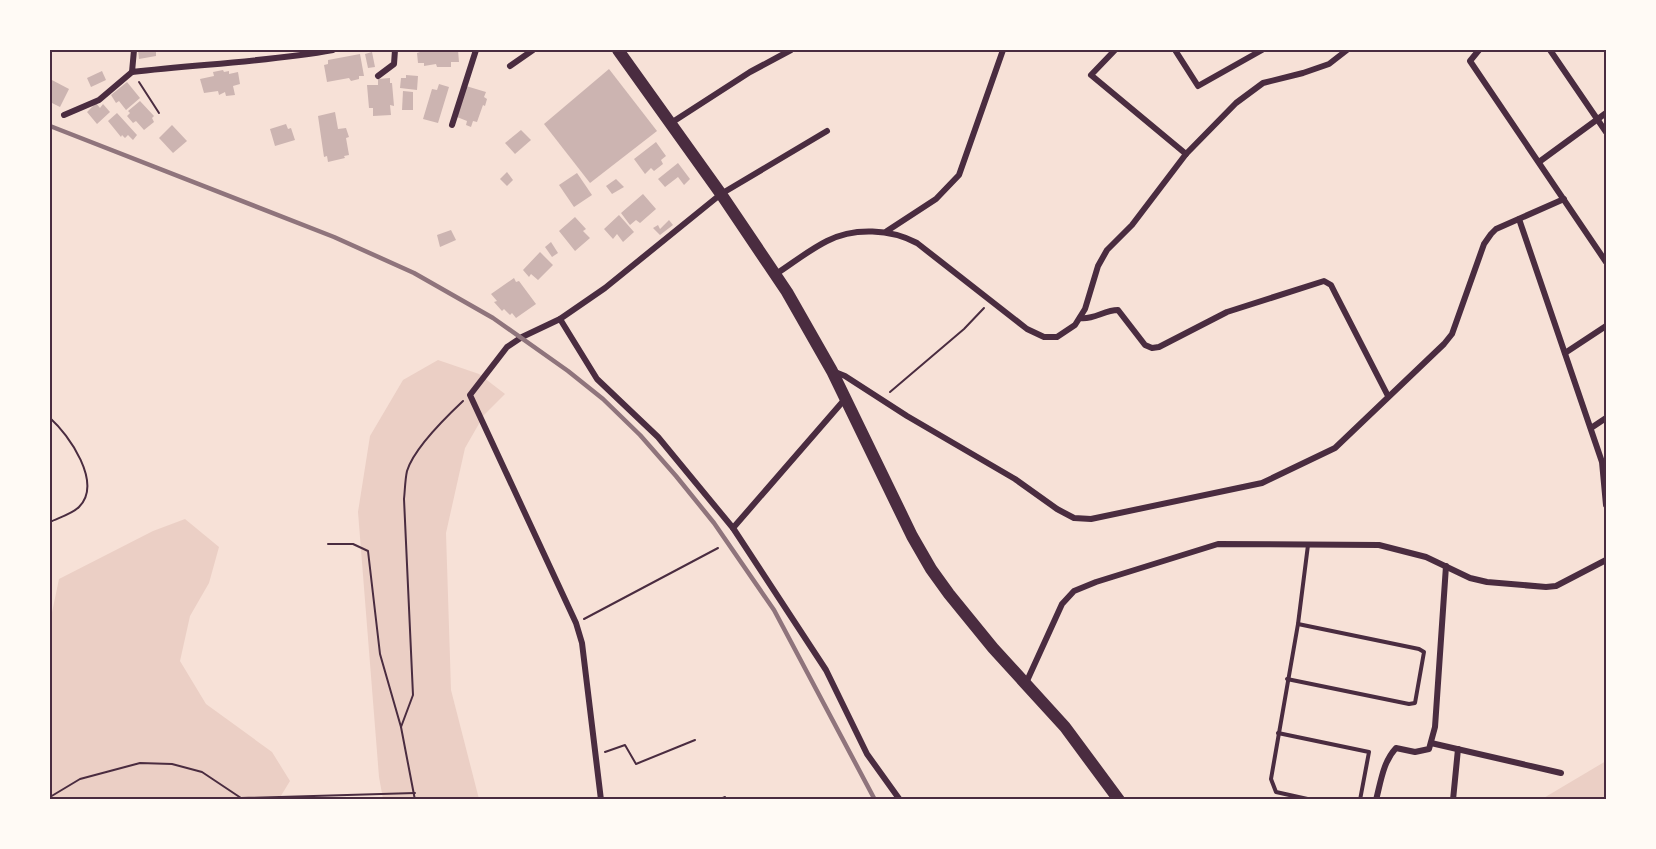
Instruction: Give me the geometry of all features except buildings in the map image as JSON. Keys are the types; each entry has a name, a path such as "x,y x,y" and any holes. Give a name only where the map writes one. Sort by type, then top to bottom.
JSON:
{"highway":[{"path":"618,50 776,274 832,371 912,536 931,569 975,627 1065,727 1119,800"}],"street":[{"path":"132,72 134,50"},
{"path":"64,115 99,100 132,72 289,58 314,51 333,50"},
{"path":"378,76 394,64 396,50"},
{"path":"452,125 476,50"},
{"path":"510,66 533,50"},
{"path":"671,123 750,72 791,50"},
{"path":"887,231 936,199 959,175 1002,50"},
{"path":"1115,50 1091,75 1186,154"},
{"path":"1175,50 1198,86 1262,50"},
{"path":"776,274 829,240 850,234 887,231 917,243 1027,329 1044,337 1057,337 1076,326 1085,309 1098,266 1107,250 1132,225 1186,154 1250,91 1263,83 1303,74 1329,64 1347,50"},
{"path":"1479,50 1470,61 1606,262"},
{"path":"1550,50 1606,132"},
{"path":"1539,162 1606,113"},
{"path":"601,800 582,643 576,623 470,395 507,347 522,337 560,319 622,275 721,194 827,131"},
{"path":"832,371 845,376 881,400 1015,479 1057,509 1074,518 1091,519 1262,483 1335,448 1448,339 1452,334 1484,244 1496,229 1564,199"},
{"path":"1519,219 1602,462 1606,505"},
{"path":"1080,318 1088,319 1109,310 1118,310 1145,345 1152,348 1159,347 1227,312 1324,281 1335,293 1388,396"},
{"path":"560,319 597,379 658,436 733,528 825,670 867,754 900,800"},
{"path":"1565,353 1606,326"},
{"path":"733,528 845,399"},
{"path":"1591,428 1606,418"},
{"path":"1026,684 1062,603 1074,591 1218,544 1379,545 1426,557 1470,578 1487,582 1546,587 1556,586 1606,560"},
{"path":"1376,800 1388,756 1396,748 1415,752 1429,749 1431,743 1435,727 1446,566"},
{"path":"1431,743 1561,773"},
{"path":"1453,800 1458,749"}],"lane":[{"path":"1308,544 1298,624 1271,779 1276,792 1312,800"},
{"path":"1287,680 1409,704 1415,703 1424,652 1419,649 1298,624"},
{"path":"1278,733 1369,752 1360,800"}],"path":[{"path":"132,72 159,113"},
{"path":"881,400 964,329 991,300"},
{"path":"401,727 413,695 404,500 408,470 424,443 470,395"},
{"path":"50,418 77,452 86,471 87,492 79,508 50,522"},
{"path":"328,544 353,544 368,551 380,654 401,727 415,800"},
{"path":"576,623 718,548"},
{"path":"596,755 625,745 636,764 695,740"},
{"path":"50,796 80,779 140,763 172,764 202,772 241,798 415,793"},
{"path":"718,800 725,797"}],"shaded area":[{"path":"438,360 479,374 505,394 484,415 465,448 446,533 451,690 479,799 383,799 379,777 358,512 370,436 403,380"},
{"path":"185,519 219,547 209,583 190,616 180,661 206,704 272,752 290,781 279,799 50,800 50,622 59,579 153,531"},
{"path":"1606,761 1606,799 1542,799"}],"railway":[{"path":"50,126 334,237 414,273 493,318 603,399 640,435 676,476 714,523 774,610 875,800"}]}
